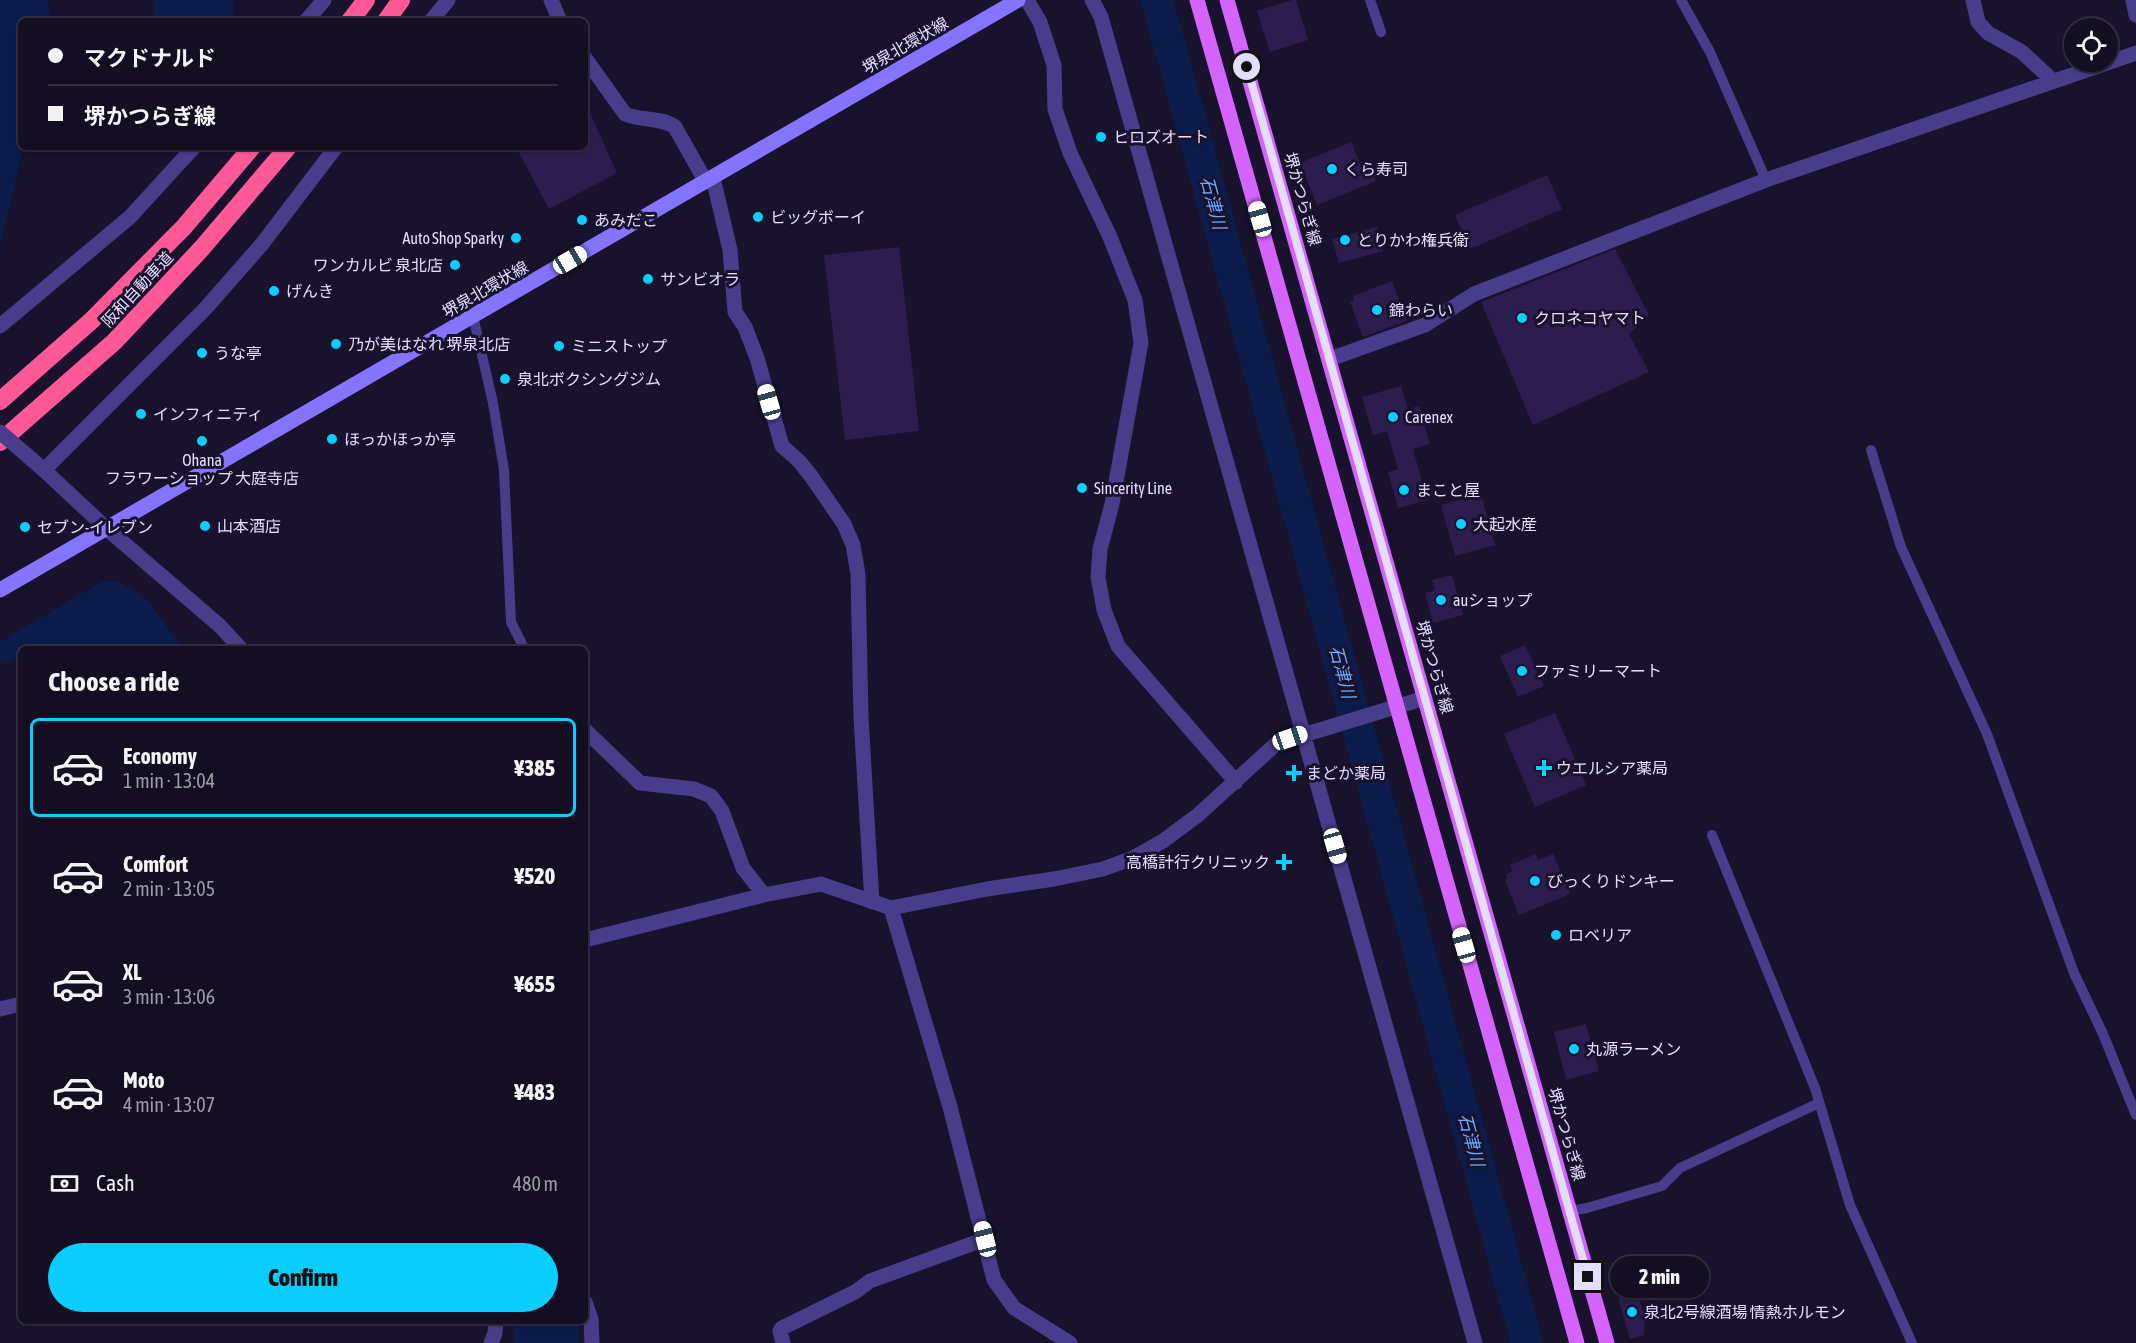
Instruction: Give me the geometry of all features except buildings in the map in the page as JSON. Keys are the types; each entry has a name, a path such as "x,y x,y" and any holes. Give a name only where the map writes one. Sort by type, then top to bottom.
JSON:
{"highway":[{"path":"352,18 366,0"},
{"path":"388,18 401,0"},
{"name":"阪和自動車道","path":"0,401 91,321 184,227 249,150"},
{"name":"阪和自動車道","path":"0,442 114,342 202,249 285,150"}],"main road":[{"name":"堺泉北環状線","path":"0,590 1018,0"},
{"path":"1197,0 1577,1343"},
{"name":"堺かつらぎ線","path":"1227,0 1607,1343"}],"street":[{"path":"309,18 324,0"},
{"path":"433,18 448,0"},
{"path":"551,0 559,18"},
{"path":"1028,0 1040,22 1054,65 1055,108 1066,142 1110,237 1135,300 1141,343 1112,504 1100,549 1098,577 1104,610 1118,646 1236,782"},
{"path":"1092,0 1101,17 1475,1343"},
{"path":"1973,0 1978,22 1988,33 2022,52 2053,81"},
{"path":"2133,0 2136,15"},
{"path":"1330,359 1425,325 1474,294 1766,180 2136,53"},
{"path":"588,62 625,114 633,118 670,123 675,127 709,180 730,250 735,312 745,327 757,358 782,446 812,476 844,524 853,544 858,574 861,718 872,902"},
{"path":"0,326 130,217 191,150"},
{"path":"44,470 205,309 262,244 334,150"},
{"path":"0,432 106,528 220,626 238,646"},
{"path":"588,939 764,895 821,884 891,909 987,889 1103,869 1123,862 1163,841 1236,782 1277,742 1425,698"},
{"path":"588,733 640,783 694,789 711,796 722,811 743,868 764,895"},
{"path":"891,909 950,1107 994,1280 1014,1308 1070,1343"},
{"path":"0,1010 18,1005"},
{"path":"783,1343 780,1331 782,1328 855,1292 870,1281 985,1239"},
{"path":"588,1310 591,1319 592,1343"},
{"path":"491,1343 496,1324"}],"lane":[{"path":"1370,0 1381,32"},
{"path":"1681,0 1710,52 1766,180"},
{"path":"473,316 494,403 504,470 511,622 523,646"},
{"path":"1871,450 1901,547 1987,734 2074,973 2103,1034 2136,1115"},
{"path":"1712,835 1815,1088 1850,1205 1912,1343"},
{"path":"1570,1211 1662,1186 1680,1168 1819,1103"}],"water":[{"path":"0,0 48,0 50,18 18,18 18,150 22,150 0,248"},
{"path":"153,0 233,0 233,18 154,18"},
{"path":"103,581 117,581 146,598 181,646 18,646 18,659 0,664 0,642"},
{"path":"514,1324 579,1324 580,1327 578,1343 514,1343"}],"waterway":[{"name":"石津川","path":"1157,0 1527,1343"}],"place":[{"name":"ヒロズオート","path":"1101,137"},
{"name":"くら寿司","path":"1332,169"},
{"name":"ビッグボーイ","path":"758,217"},
{"name":"あみだこ","path":"582,220"},
{"name":"Auto Shop Sparky","path":"516,238"},
{"name":"とりかわ権兵衛","path":"1345,240"},
{"name":"ワンカルビ 泉北店","path":"455,265"},
{"name":"サンビオラ","path":"648,279"},
{"name":"げんき","path":"274,291"},
{"name":"錦わらい","path":"1377,310"},
{"name":"クロネコヤマト","path":"1522,318"},
{"name":"乃が美はなれ 堺泉北店","path":"336,344"},
{"name":"ミニストップ","path":"559,346"},
{"name":"うな亭","path":"202,353"},
{"name":"泉北ボクシングジム","path":"505,379"},
{"name":"インフィニティ","path":"141,414"},
{"name":"Carenex","path":"1393,417"},
{"name":"ほっかほっか亭","path":"332,439"},
{"name":"Ohana フラワーショップ 大庭寺店","path":"202,441"},
{"name":"Sincerity Line","path":"1082,488"},
{"name":"まこと屋","path":"1404,490"},
{"name":"大起水産","path":"1461,524"},
{"name":"山本酒店","path":"205,526"},
{"name":"セブン-イレブン","path":"25,527"},
{"name":"auショップ","path":"1441,600"},
{"name":"ファミリーマート","path":"1522,671"},
{"name":"ウエルシア薬局","path":"1544,768"},
{"name":"まどか薬局","path":"1294,773"},
{"name":"高橋計行クリニック","path":"1284,862"},
{"name":"びっくりドンキー","path":"1535,881"},
{"name":"ロベリア","path":"1556,935"},
{"name":"丸源ラーメン","path":"1574,1049"},
{"name":"泉北2号線酒場 情熱ホルモン","path":"1632,1312"}],"route":[{"path":"1247,67 1588,1277"}]}
